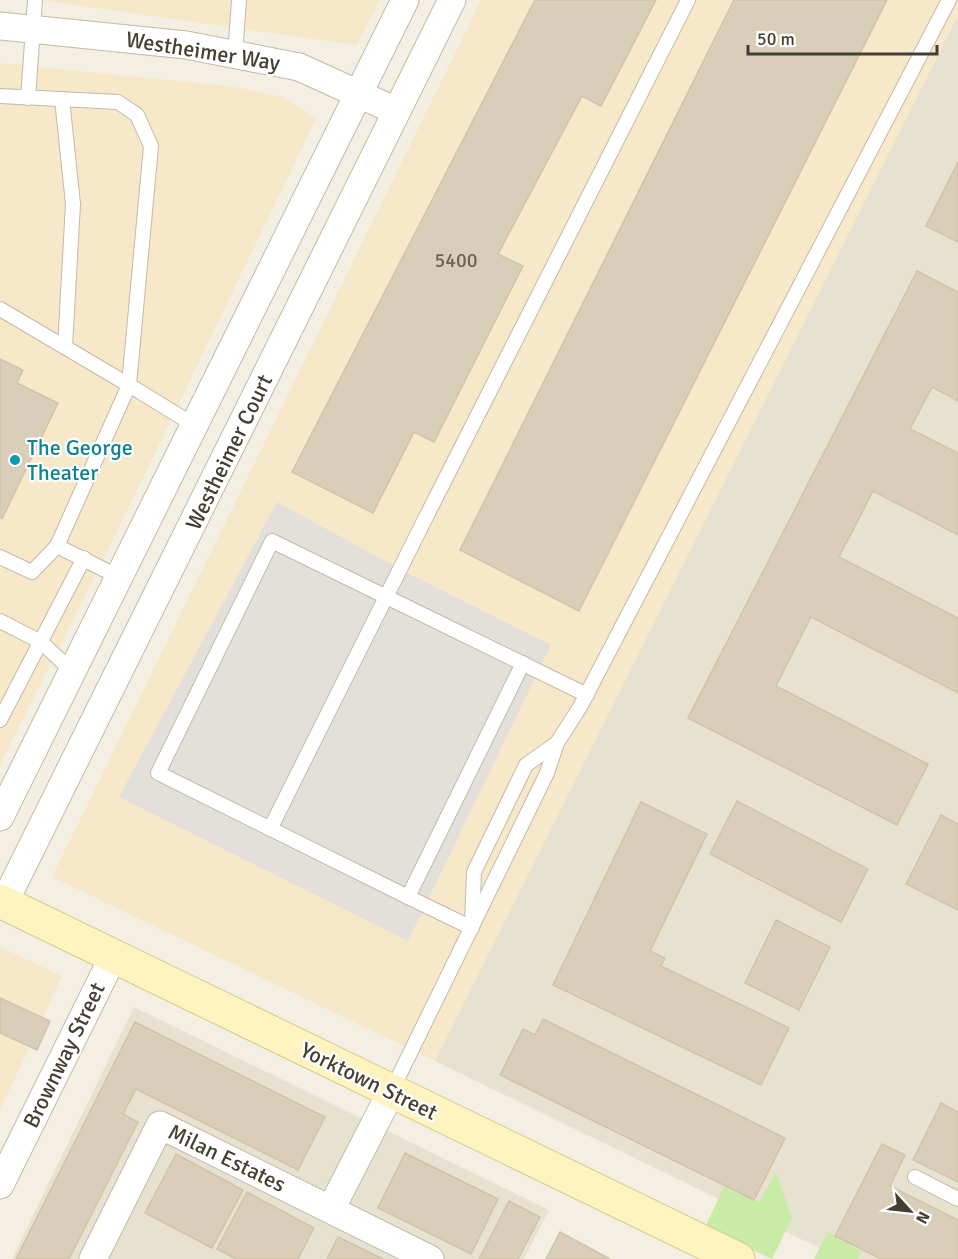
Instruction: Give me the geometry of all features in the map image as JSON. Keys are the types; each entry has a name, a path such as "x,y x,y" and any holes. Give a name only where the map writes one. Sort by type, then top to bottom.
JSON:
{"street":[{"name":"Westheimer Court","path":"2,806 119,577 405,0"},
{"name":"Westheimer Court","path":"2,902 157,597 452,0"},
{"name":"Westheimer Way","path":"0,26 186,45 299,67 396,111"},
{"path":"119,577 157,597"},
{"name":"Yorktown Street","path":"2,902 738,1259"},
{"name":"Brownway Street","path":"0,1185 113,957"},
{"path":"330,1209 391,1092"},
{"name":"Milan Estates","path":"93,1259 160,1125 430,1259"}],"lane":[{"path":"28,98 34,0"},
{"path":"235,54 239,0"},
{"path":"270,829 688,0"},
{"path":"391,1092 547,773 557,743 587,695 950,0"},
{"path":"0,96 118,102 137,115 151,146 129,385 57,546 32,572 0,557"},
{"path":"63,99 73,204 65,347"},
{"path":"0,309 194,425"},
{"path":"472,928 158,773 272,541 587,695"},
{"path":"57,546 119,577"},
{"path":"0,720 84,558"},
{"path":"0,621 41,642 72,671"},
{"path":"408,897 523,663"},
{"path":"472,928 474,872 526,765 557,743"},
{"path":"915,1177 958,1199"}],"shaded area":[{"path":"40,0 380,0 357,45"},
{"path":"481,0 958,0 958,15 435,1061 52,877"},
{"path":"958,15 958,1259 842,1259 435,1061"},
{"path":"0,63 230,86 284,97 316,119 114,538 0,765"},
{"path":"277,502 400,569 551,645 408,941 119,797"},
{"path":"0,947 62,976 0,1110"},
{"path":"134,1007 549,1210 524,1259 12,1259"}],"green space":[{"path":"776,1172 792,1218 772,1259 705,1227 724,1187 759,1202"},
{"path":"828,1232 861,1251 858,1259 814,1259"}],"building":[{"path":"535,0 656,0 601,106 582,96 498,254 523,266 434,442 414,432 373,513 292,472"},
{"path":"734,0 887,0 579,611 460,550"},
{"path":"958,162 958,242 926,226"},
{"path":"917,271 958,292 958,401 932,387 910,429 958,453 958,535 873,491 839,557 958,618 958,693 811,617 776,686 928,764 897,825 688,718"},
{"name":"The George Theater","path":"0,359 23,370 17,383 58,403 2,519 0,518"},
{"path":"737,801 868,869 841,922 710,854"},
{"path":"641,802 707,834 650,951 665,958 661,966 789,1028 761,1085 553,985"},
{"path":"941,815 958,824 958,910 906,884"},
{"path":"776,920 830,947 799,1010 745,983"},
{"path":"0,998 50,1021 37,1050 0,1033"},
{"path":"543,1019 785,1138 754,1200 500,1075 523,1029 535,1035"},
{"path":"135,1022 325,1117 298,1170 136,1089 123,1114 138,1122 69,1259 16,1259"},
{"path":"941,1103 958,1112 958,1182 913,1160"},
{"path":"882,1144 905,1155 890,1186 958,1220 958,1259 881,1259 835,1236"},
{"path":"405,1153 498,1199 471,1254 378,1208"},
{"path":"176,1154 243,1190 212,1248 145,1213"},
{"path":"247,1192 314,1228 298,1259 236,1259 217,1249"},
{"path":"509,1201 540,1217 518,1259 479,1259"},
{"path":"560,1232 610,1259 546,1259"},
{"path":"338,1237 383,1259 327,1259"}],"place":[{"name":"The George Theater","path":"15,460"}]}
